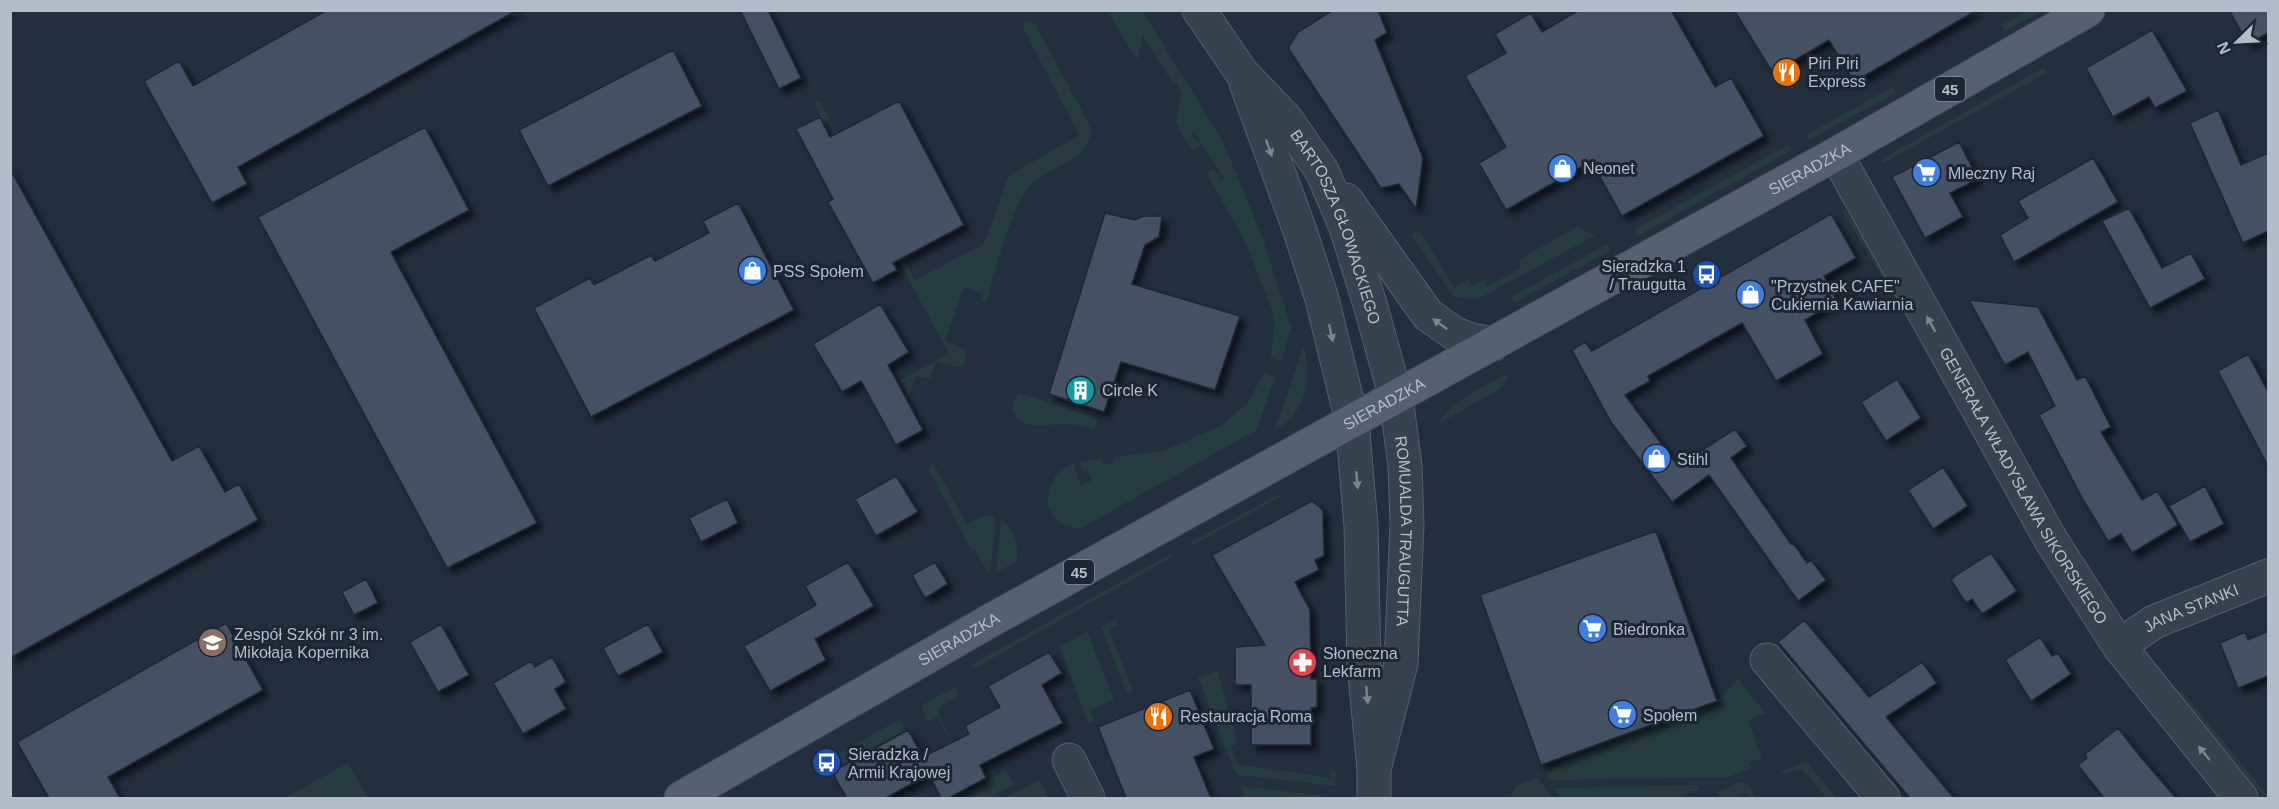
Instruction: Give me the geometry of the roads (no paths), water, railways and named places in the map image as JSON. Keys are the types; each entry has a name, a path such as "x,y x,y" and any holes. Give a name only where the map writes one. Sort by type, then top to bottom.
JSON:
{"main road":[{"name":"SIERADZKA","path":"681,798 995,618 1836,154 2088,10"}],"street":[{"name":"BARTOSZA GŁOWACKIEGO","path":"1199,10 1242,73 1286,119 1322,171 1346,227 1396,398"},
{"name":"BARTOSZA GŁOWACKIEGO","path":"1242,73 1300,231 1322,299 1352,421"},
{"name":"GENERAŁA WŁADYSŁAWA SIKORSKIEGO","path":"1836,154 2051,540 2119,646 2241,798"},
{"path":"1322,171 1360,218 1428,315 1455,334 1493,344"},
{"name":"ROMUALDA TRAUGUTTA","path":"1374,784 1401,664 1407,524 1405,466 1396,398"},
{"name":"ROMUALDA TRAUGUTTA","path":"1352,421 1361,526 1364,665 1374,784"},
{"name":"JANA STANKI","path":"2119,646 2154,622 2268,576"},
{"path":"1767,660 1883,798"},
{"path":"1070,760 1088,798"}],"place":[{"name":"Piri Piri Express","path":"1787,72"},
{"name":"Neonet","path":"1562,168"},
{"name":"Mleczny Raj","path":"1927,173"},
{"name":"PSS Społem","path":"752,271"},
{"name":"Sieradzka 1 / Traugutta","path":"1707,275"},
{"name":"\"Przystnek CAFE\" Cukiernia Kawiarnia","path":"1750,295"},
{"name":"Circle K","path":"1081,390"},
{"name":"Stihl","path":"1656,459"},
{"name":"Biedronka","path":"1592,629"},
{"name":"Zespół Szkół nr 3 im. Mikołaja Kopernika","path":"213,643"},
{"name":"Słoneczna Lekfarm","path":"1302,662"},
{"name":"Społem","path":"1622,715"},
{"name":"Restauracja Roma","path":"1159,716"},
{"name":"Sieradzka / Armii Krajowej","path":"827,763"}]}
